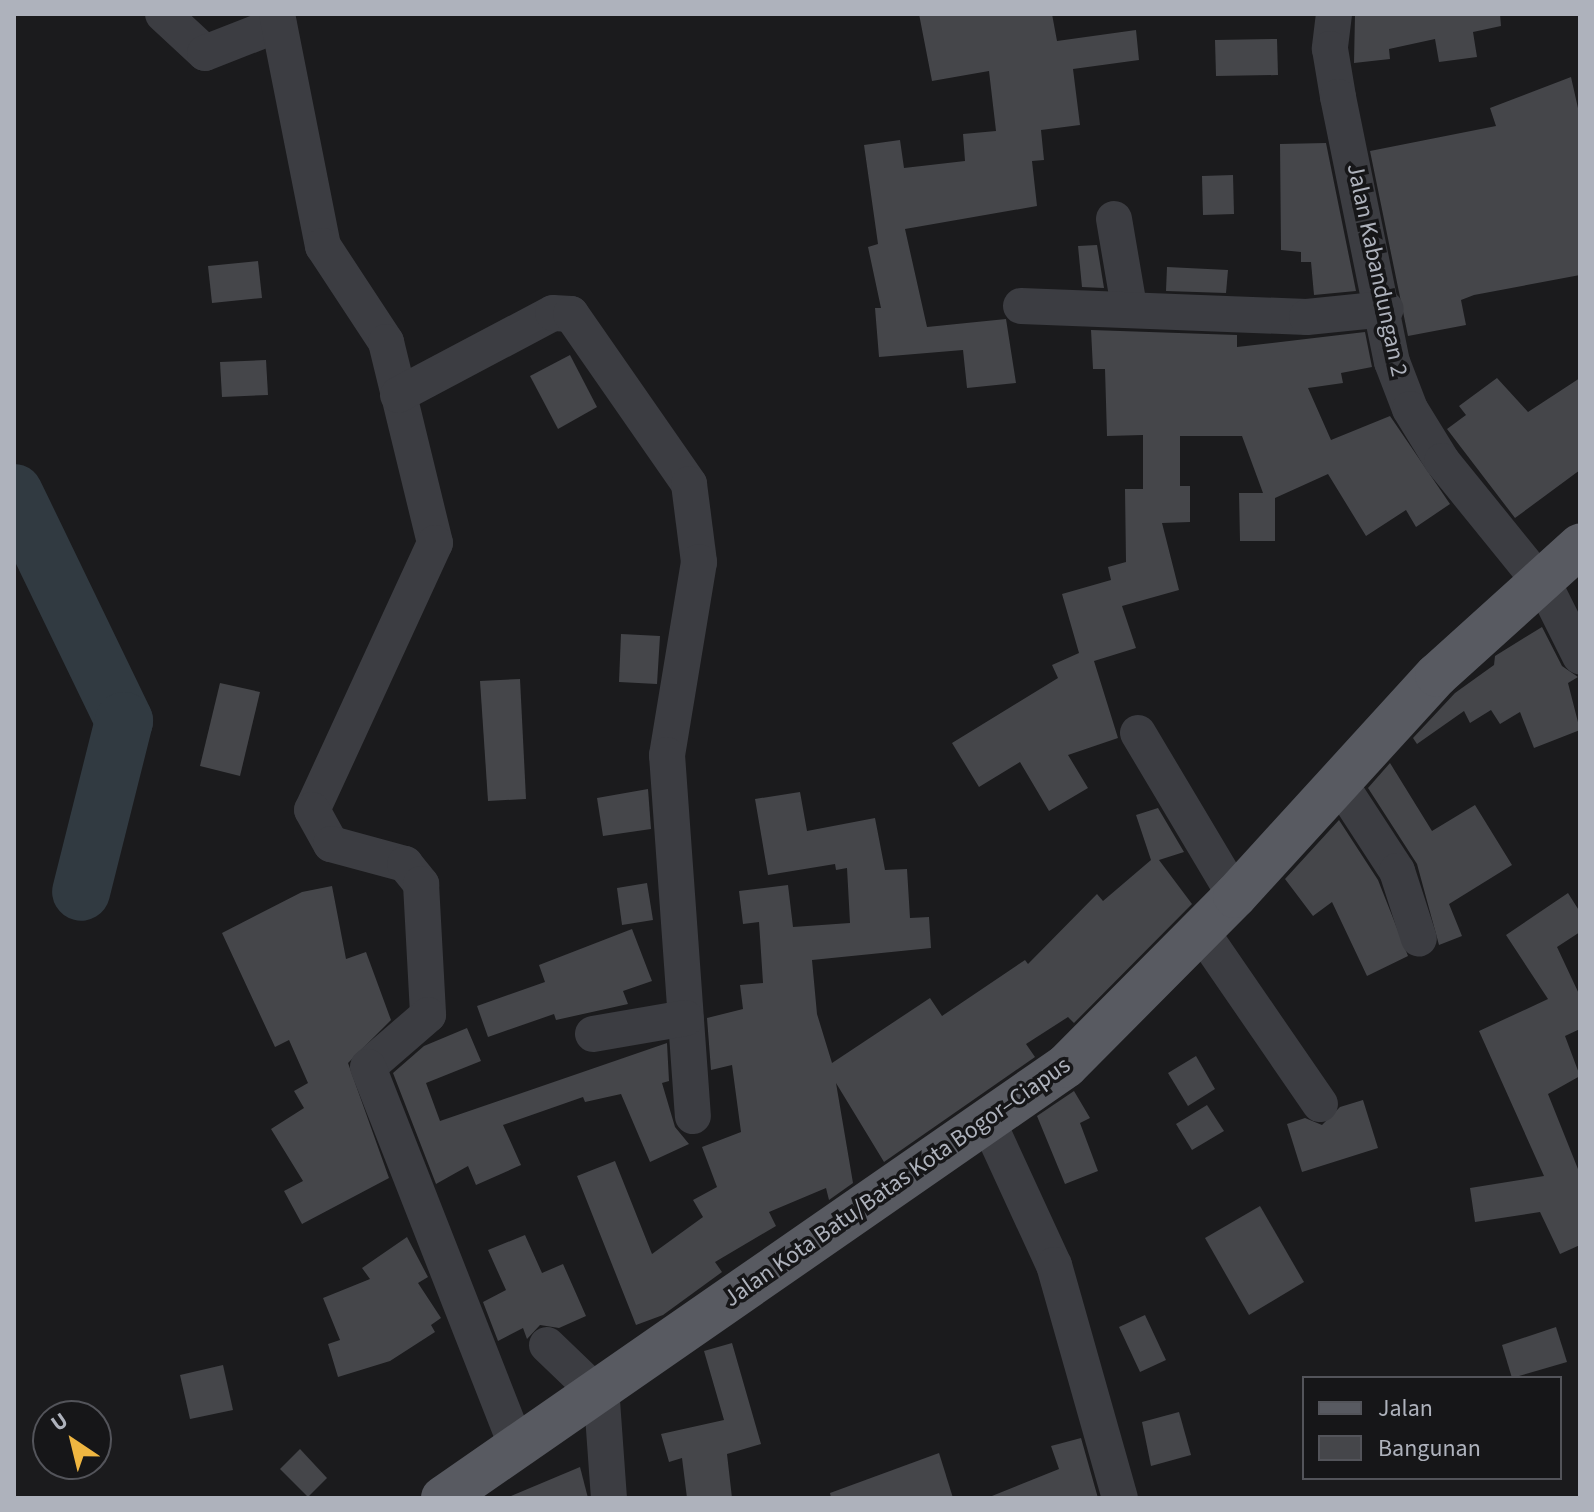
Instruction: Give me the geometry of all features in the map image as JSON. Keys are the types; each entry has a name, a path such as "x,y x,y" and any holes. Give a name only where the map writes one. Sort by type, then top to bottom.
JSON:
{"main road":[{"name":"Jalan Kota Batu/Batas Kota Bogor–Ciapus","path":"443,1498 518,1450 598,1389 989,1124 1066,1066 1235,896 1437,675 1538,580 1580,546"}],"street":[{"path":"163,14 205,53 278,19 323,246 380,328 418,460 435,555 312,810 331,844 405,864 421,884 428,1015 368,1067 518,1450"},
{"name":"Jalan Kabandungan 2","path":"1334,14 1330,49 1386,309 1392,362 1410,409 1442,461 1538,580 1580,656"},
{"path":"1114,219 1129,307"},
{"path":"1021,306 1129,307 1280,317 1386,309"},
{"path":"398,395 553,313 571,314 689,484 699,562 667,755 693,1116"},
{"path":"1138,733 1235,896"},
{"path":"1339,782 1397,871 1419,939"},
{"path":"1201,931 1320,1104"},
{"path":"593,1034 686,1018"},
{"path":"989,1124 1054,1265 1120,1498"},
{"path":"547,1345 598,1389 609,1498"}],"building":[{"path":"919,14 1052,14 1057,41 1136,30 1139,60 1073,69 1080,125 1041,130 1044,160 1032,161 1037,206 905,229 927,327 1006,319 1016,383 967,388 963,350 879,357 875,308 881,308 868,247 878,244 864,145 900,140 904,168 965,161 963,134 996,131 989,71 932,81"},
{"path":"1355,14 1500,14 1501,26 1473,32 1477,57 1439,62 1435,39 1389,49 1390,59 1354,63"},
{"path":"1277,39 1278,75 1216,76 1215,40"},
{"path":"1571,77 1580,117 1580,275 1474,295 1461,300 1466,325 1408,336 1370,151 1496,126 1490,108"},
{"path":"1326,143 1356,291 1314,295 1311,262 1301,262 1301,252 1281,250 1280,144"},
{"path":"1233,175 1234,214 1203,215 1202,176"},
{"path":"1097,245 1104,288 1082,287 1078,246"},
{"path":"258,261 262,298 212,303 208,266"},
{"path":"1167,267 1228,270 1226,293 1166,291"},
{"path":"1091,330 1237,335 1237,347 1365,332 1372,367 1341,373 1343,383 1308,388 1331,440 1390,416 1450,504 1416,527 1406,510 1366,536 1328,474 1275,498 1275,541 1240,541 1239,493 1263,493 1242,436 1180,436 1180,486 1190,486 1190,522 1162,523 1179,590 1122,606 1136,648 1094,661 1118,738 1068,755 1088,788 1049,811 1020,762 979,787 952,743 1058,678 1052,665 1079,653 1062,594 1111,580 1108,567 1126,562 1125,489 1143,489 1143,435 1107,436 1105,369 1093,369"},
{"path":"570,355 597,407 558,429 530,376"},
{"path":"266,360 268,395 222,397 220,362"},
{"path":"1497,378 1528,412 1580,378 1580,470 1515,518 1447,429 1466,415 1459,406"},
{"path":"1542,627 1562,666 1578,677 1568,683 1580,730 1534,748 1520,712 1500,724 1491,710 1470,723 1464,711 1417,744 1413,738 1455,693 1494,665 1495,656"},
{"path":"621,634 660,636 657,684 619,682"},
{"path":"520,679 526,799 488,801 480,681"},
{"path":"220,683 260,692 240,776 200,766"},
{"path":"1390,763 1432,831 1475,805 1512,865 1449,904 1462,936 1439,945 1417,864 1368,788"},
{"path":"648,789 651,829 603,836 597,798"},
{"path":"800,792 807,831 875,818 885,870 907,869 910,918 929,917 931,948 812,960 817,1014 832,1063 930,998 942,1016 1025,960 1028,964 1097,894 1103,901 1151,860 1136,815 1158,808 1184,852 1159,860 1192,904 1074,1023 1068,1017 1026,1044 1035,1057 884,1162 836,1083 853,1183 829,1200 826,1188 769,1212 776,1226 715,1262 722,1272 663,1315 636,1325 577,1176 615,1161 652,1254 703,1217 693,1200 717,1187 702,1147 741,1132 732,1065 711,1070 707,1018 743,1009 740,985 763,983 759,922 743,924 739,891 788,885 793,927 850,923 847,868 836,870 835,864 768,875 755,799"},
{"path":"1339,820 1378,880 1408,956 1367,976 1332,902 1313,916 1285,879"},
{"path":"647,883 653,920 622,925 617,888"},
{"path":"332,886 346,959 366,952 391,1020 348,1063 389,1178 302,1224 284,1191 303,1181 271,1129 304,1108 294,1091 308,1083 289,1040 275,1047 222,933 302,892"},
{"path":"1568,893 1580,912 1580,932 1557,947 1580,996 1580,1029 1565,1036 1580,1076 1548,1094 1580,1174 1580,1245 1560,1254 1540,1212 1475,1222 1470,1188 1544,1176 1479,1031 1548,999 1506,935"},
{"path":"632,929 652,981 623,991 628,1004 556,1020 554,1014 488,1037 477,1006 545,982 539,965"},
{"path":"467,1028 481,1061 426,1083 440,1121 667,1043 669,1081 662,1083 675,1127 689,1144 650,1162 621,1094 585,1102 583,1097 503,1125 521,1165 476,1185 468,1166 436,1184 393,1073 424,1046"},
{"path":"1196,1056 1215,1089 1188,1106 1168,1073"},
{"path":"1074,1091 1090,1118 1080,1123 1098,1171 1065,1184 1037,1116"},
{"path":"1363,1100 1378,1148 1302,1172 1287,1124 1305,1118 1322,1125 1340,1107"},
{"path":"1207,1105 1224,1131 1192,1150 1176,1124"},
{"path":"1260,1206 1304,1282 1249,1315 1205,1238"},
{"path":"525,1235 542,1273 563,1264 586,1316 559,1328 540,1325 527,1339 523,1328 498,1341 483,1302 506,1290 488,1250"},
{"path":"407,1237 428,1277 418,1283 441,1318 431,1325 435,1332 390,1361 338,1377 328,1344 340,1340 323,1298 370,1279 362,1268"},
{"path":"1145,1315 1166,1360 1140,1372 1119,1327"},
{"path":"1556,1327 1567,1362 1511,1376 1502,1345"},
{"path":"732,1343 761,1444 727,1454 732,1498 687,1498 682,1458 669,1462 661,1434 724,1420 704,1351"},
{"path":"223,1365 233,1410 190,1419 180,1375"},
{"path":"1179,1412 1191,1455 1151,1466 1142,1422"},
{"path":"1081,1438 1098,1498 987,1498 1059,1469 1051,1446"},
{"path":"300,1449 327,1478 308,1497 280,1469"},
{"path":"939,1453 953,1498 831,1498 830,1493"},
{"path":"580,1467 588,1498 506,1498"}],"waterway":[{"path":"14,493 124,721 81,892"}]}
